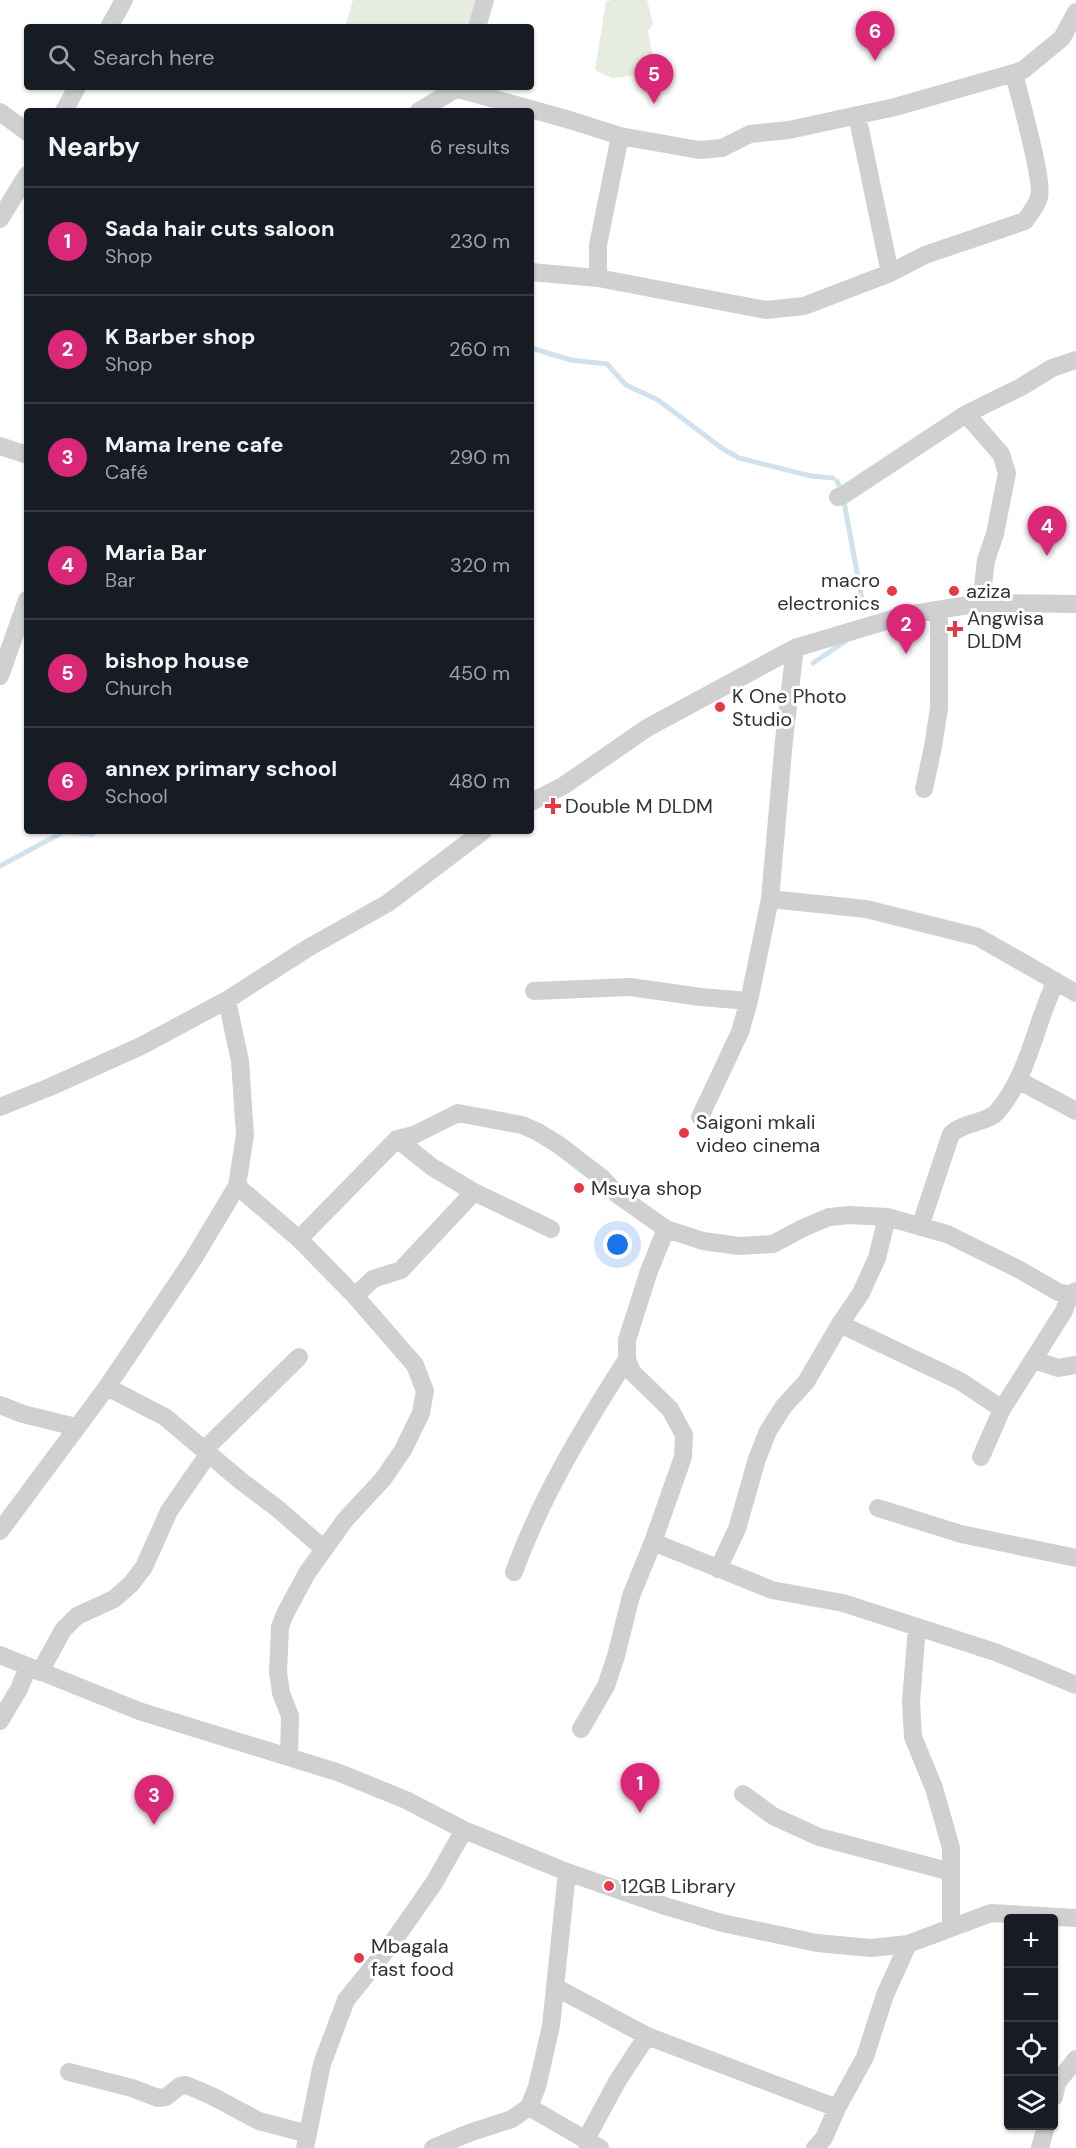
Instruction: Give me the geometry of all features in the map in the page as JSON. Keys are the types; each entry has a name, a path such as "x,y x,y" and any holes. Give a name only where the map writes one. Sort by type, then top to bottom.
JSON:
{"street":[{"path":"112,24 124,0"},
{"path":"478,24 485,0"},
{"path":"534,110 620,136 699,150 722,148 750,134 789,130 895,107 1023,70 1062,38 1076,12"},
{"path":"534,272 598,278 766,310 804,306 890,273 925,255 1025,221 1040,195 1038,176 1014,73"},
{"path":"66,108 75,90"},
{"path":"424,108 455,90"},
{"path":"465,90 528,108"},
{"path":"0,112 24,130"},
{"path":"857,115 890,273"},
{"path":"598,278 598,245 620,136"},
{"path":"0,219 24,180"},
{"path":"838,497 966,414 1021,387 1052,368 1074,364"},
{"path":"966,414 1001,454 1007,473 995,534 986,560 981,603"},
{"path":"0,446 24,454"},
{"path":"534,800 563,786 647,728 795,648 906,615 981,603 1076,604"},
{"path":"0,676 24,608"},
{"path":"924,789 939,708 939,610"},
{"path":"700,1117 740,1032 759,961 770,899 795,648"},
{"path":"0,1107 50,1088 141,1046 227,1000 308,948 388,903 479,834"},
{"path":"770,899 866,909 978,937 1076,993"},
{"path":"920,1227 951,1134 958,1127 995,1114 1018,1080 1056,981"},
{"path":"534,991 630,987 749,1001"},
{"path":"0,1531 107,1387 192,1261 237,1186 245,1135 240,1061 227,1000"},
{"path":"1018,1080 1076,1111"},
{"path":"299,1239 397,1139 414,1135 458,1113 522,1125 538,1132 559,1145 602,1178 618,1195 666,1229 703,1241 730,1245 773,1244 802,1228 830,1217 849,1215 887,1217 948,1234 1058,1292 1073,1293 1002,1409 981,1457"},
{"path":"397,1139 432,1167 474,1192 551,1229"},
{"path":"237,1186 299,1239 355,1296 415,1365 425,1391 421,1413 403,1450 383,1479 345,1520 307,1573 280,1627 278,1672 281,1693 290,1716 289,1756"},
{"path":"355,1296 373,1279 401,1270 474,1192"},
{"path":"718,1569 737,1529 757,1459 768,1431 784,1406 806,1382 861,1293 877,1258 887,1217"},
{"path":"581,1729 606,1686 631,1596 683,1457 684,1435 670,1409 632,1372 627,1359 627,1340 649,1271 666,1229"},
{"path":"840,1324 960,1381 1002,1409"},
{"path":"0,1721 19,1689 63,1630 77,1616 114,1599 131,1584 144,1567 169,1511 207,1451 299,1357"},
{"path":"514,1572 522,1550 553,1486 593,1412 627,1359"},
{"path":"1034,1360 1058,1368 1076,1365"},
{"path":"107,1387 165,1417 324,1549"},
{"path":"0,1405 23,1414 76,1427"},
{"path":"878,1508 961,1534 1076,1558"},
{"path":"653,1542 772,1590 843,1603 995,1652 1076,1685"},
{"path":"917,1627 911,1702 913,1737 934,1788 951,1848 951,1928"},
{"path":"0,1655 139,1711 336,1772 406,1800 464,1830 567,1872 722,1923 817,1943 871,1948 908,1944 991,1913 1076,1918"},
{"path":"743,1794 773,1816 819,1837 951,1872"},
{"path":"69,2072 132,2088 158,2098 166,2097 180,2086 186,2085 259,2121 307,2141 321,2064 346,2000 392,1943 434,1883 464,1830"},
{"path":"433,2148 512,2119 529,2107 537,2087 551,2026 567,1872"},
{"path":"823,2145 837,2108 865,2057 885,1995 908,1944"},
{"path":"555,1987 647,2036 837,2108"},
{"path":"529,2107 593,2144 618,2080 647,2036"},
{"path":"1058,2082 1076,2059"},
{"path":"1040,2148 1045,2130"}],"shaded area":[{"path":"353,0 486,0 478,24 346,24"},
{"path":"647,0 653,24 648,31 652,52 659,57 661,72 612,78 595,70 606,2"}],"waterway":[{"path":"534,349 571,360 607,364 626,385 658,400 723,449 739,458 811,476 833,478"},
{"path":"837,481 841,491"},
{"path":"844,502 862,599"},
{"path":"813,663 847,640"},
{"path":"0,866 59,834"}],"place":[{"name":"annex primary school","path":"875,61"},
{"name":"bishop house","path":"654,104"},
{"name":"Maria Bar","path":"1047,556"},
{"name":"macro electronics","path":"892,591"},
{"name":"aziza","path":"954,591"},
{"name":"Angwisa DLDM","path":"955,629"},
{"name":"K Barber shop","path":"906,654"},
{"name":"K One Photo Studio","path":"720,707"},
{"name":"Double M DLDM","path":"553,806"},
{"name":"Saigoni mkali video cinema","path":"684,1133"},
{"name":"Msuya shop","path":"579,1188"},
{"name":"Sada hair cuts saloon","path":"640,1813"},
{"name":"Mama Irene cafe","path":"154,1825"},
{"name":"12GB Library","path":"609,1886"},
{"name":"Mbagala fast food","path":"359,1958"}]}
